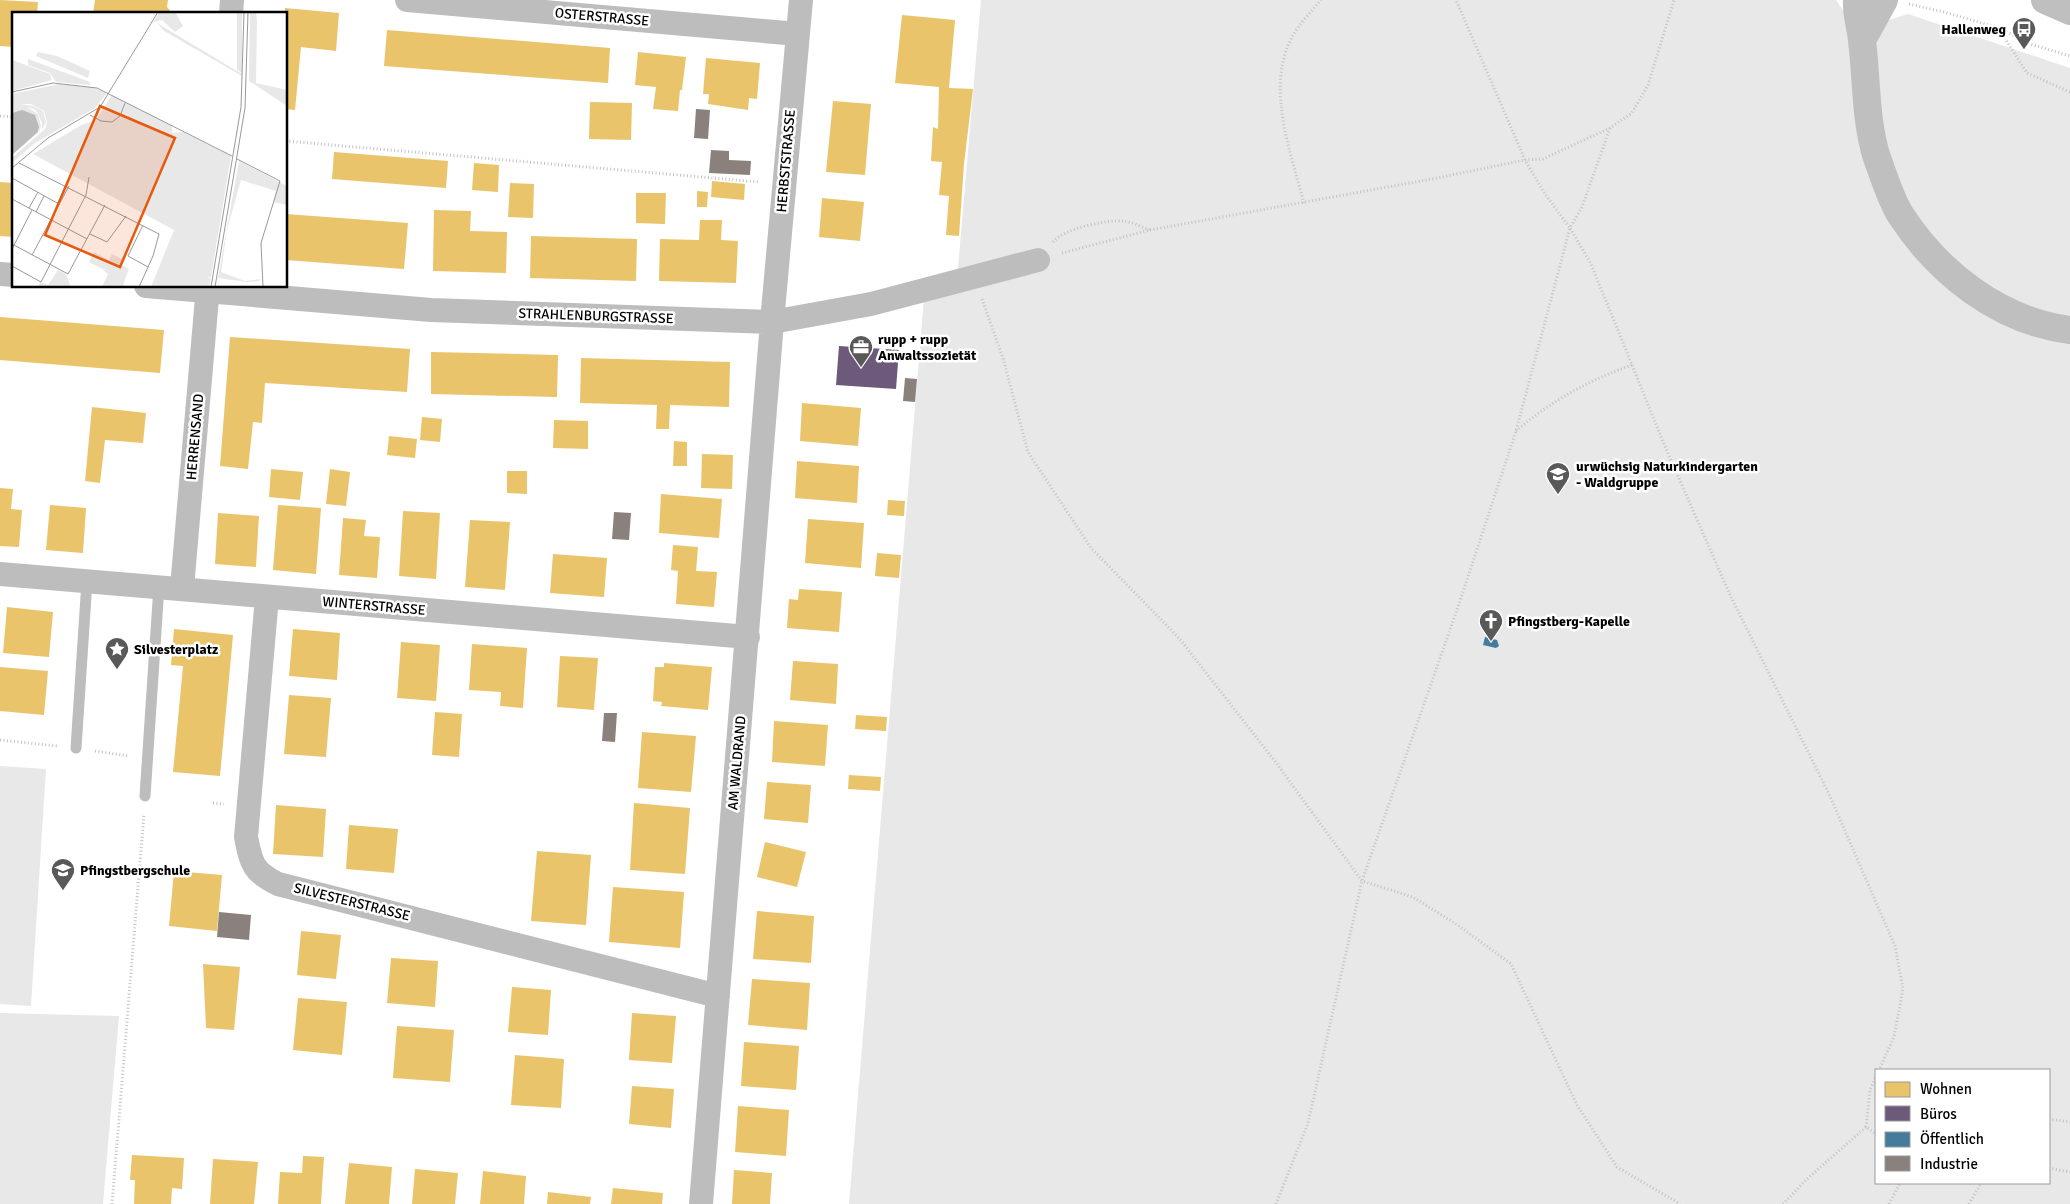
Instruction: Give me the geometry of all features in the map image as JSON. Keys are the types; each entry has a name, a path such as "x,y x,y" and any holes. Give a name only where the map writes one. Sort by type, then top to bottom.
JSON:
{"street":[{"name":"OSTERSTRASSE","path":"407,0 506,5 798,34"},
{"name":"HERBSTSTRASSE","path":"772,322 801,0"},
{"path":"1857,0 1856,15 1862,40 1866,99 1877,157 1899,213 1931,256 1970,290 2008,312 2050,328 2070,330"},
{"path":"2045,0 2070,10"},
{"path":"1862,40 1893,1"},
{"name":"STRAHLENBURGSTRASSE","path":"187,288 432,310 772,322 871,304 1038,260"},
{"name":"HERRENSAND","path":"171,587 208,289"},
{"name":"AM WALDRAND","path":"701,1204 772,322"},
{"name":"WINTERSTRASSE","path":"0,574 748,637"},
{"name":"SILVESTERSTRASSE","path":"267,597 246,837 250,859 262,876 278,884 718,996"}],"lane":[{"path":"76,748 87,581"},
{"path":"145,796 171,587"}],"path":[{"path":"1304,203 1281,112 1281,73 1291,39 1321,0"},
{"path":"1456,0 1525,160 1545,194 1570,228 1591,264 1664,444 1730,595 1829,794 1895,946 1903,989 1894,1037 1879,1069"},
{"path":"1038,260 1150,230 1304,203 1525,160 1543,159 1610,128 1632,113 1648,85 1674,0"},
{"path":"1893,1 1944,12 1999,28 2030,44 2070,56"},
{"path":"1999,28 2027,73 2070,92"},
{"path":"1276,1204 1308,1122 1362,881 1459,604 1516,431 1570,228 1582,207 1610,128"},
{"path":"288,141 784,184"},
{"path":"1038,260 1060,235 1091,225 1125,221 1150,230"},
{"path":"974,277 1003,358 1028,452 1091,548 1179,638 1277,764 1362,881 1413,897 1459,926 1511,964 1577,1105 1617,1168 1680,1204"},
{"path":"1516,431 1539,411 1575,389 1632,365"},
{"path":"112,1204 145,796"},
{"path":"1783,1204 1807,1179 1866,1127 1870,1090 1875,1079"},
{"path":"2050,1118 2070,1122"},
{"path":"1866,1127 1875,1133"},
{"path":"2050,1168 2070,1172"},
{"path":"1889,1204 1899,1184"},
{"path":"1969,1204 1980,1184"}],"shaded area":[{"path":"981,0 1836,0 1857,30 1908,14 2070,68 2070,1204 849,1204 924,298 956,291"},
{"path":"0,766 46,769 31,1006 0,1004"},
{"path":"0,1013 119,1016 103,1204 0,1204"}],"building: Wohnen":[{"path":"0,0 38,2 37,12 12,12 12,47 0,46"},
{"path":"95,0 168,0 167,7 171,12 93,12"},
{"path":"285,8 339,13 336,51 301,47 295,110 288,109 288,12 285,12"},
{"path":"902,15 955,20 949,88 973,89 964,164 959,236 946,235 949,196 939,195 942,162 931,161 933,127 938,129 939,87 895,83"},
{"path":"387,30 610,48 608,83 384,66"},
{"path":"638,52 686,57 678,111 653,109 656,87 635,85"},
{"path":"706,58 760,63 757,99 749,98 748,110 708,104 709,94 703,94"},
{"path":"833,101 871,104 865,175 826,172"},
{"path":"590,102 632,103 631,140 589,139"},
{"path":"334,152 448,161 446,188 332,179"},
{"path":"474,163 499,165 498,192 472,190"},
{"path":"712,181 745,184 744,200 711,197"},
{"path":"0,182 12,183 12,237 0,236"},
{"path":"510,183 534,184 533,218 508,217"},
{"path":"697,191 708,192 707,207 697,207"},
{"path":"636,193 666,193 665,224 636,223"},
{"path":"822,198 864,202 860,241 819,237"},
{"path":"434,210 471,211 470,231 507,232 506,273 433,271"},
{"path":"288,214 408,223 404,269 288,260"},
{"path":"700,220 722,220 721,240 738,241 736,283 659,281 660,239 699,240"},
{"path":"531,236 637,239 636,281 530,278"},
{"path":"0,317 164,330 160,373 0,360"},
{"path":"230,337 410,349 407,392 265,383 262,423 253,422 248,469 220,466"},
{"path":"431,352 558,355 557,397 431,394"},
{"path":"581,358 730,362 729,407 670,405 669,429 656,429 657,405 580,403"},
{"path":"802,403 861,408 858,446 800,441"},
{"path":"92,407 146,413 143,443 105,440 100,483 85,481"},
{"path":"422,417 442,419 440,442 420,440"},
{"path":"554,420 588,421 588,449 553,448"},
{"path":"389,436 417,439 415,458 387,455"},
{"path":"674,441 687,442 687,466 673,466"},
{"path":"702,454 733,455 732,489 701,488"},
{"path":"797,461 859,466 857,503 795,498"},
{"path":"271,469 303,472 300,500 269,497"},
{"path":"330,469 350,472 346,506 326,504"},
{"path":"507,471 527,471 527,494 507,493"},
{"path":"0,488 13,489 11,509 22,510 19,547 0,546"},
{"path":"661,494 722,499 719,538 659,533"},
{"path":"888,500 905,501 904,516 887,515"},
{"path":"50,505 86,508 83,553 46,550"},
{"path":"278,505 321,508 316,574 273,570"},
{"path":"403,511 440,513 436,579 399,576"},
{"path":"218,513 259,516 256,567 215,564"},
{"path":"343,518 366,520 364,536 380,537 377,578 339,575"},
{"path":"808,519 864,523 861,568 805,563"},
{"path":"470,520 510,522 505,590 465,587"},
{"path":"673,545 698,547 696,571 717,572 714,607 676,604 678,571 671,570"},
{"path":"877,553 901,555 899,578 875,576"},
{"path":"553,554 607,558 604,597 550,593"},
{"path":"799,589 842,592 839,632 787,628 789,599 798,600"},
{"path":"7,607 53,612 49,657 3,653"},
{"path":"174,629 233,635 220,776 173,772 183,666 171,665"},
{"path":"293,629 340,633 337,680 289,676"},
{"path":"401,642 440,645 436,701 397,698"},
{"path":"472,644 527,648 523,708 500,706 501,692 469,690"},
{"path":"560,656 598,658 594,710 557,707"},
{"path":"793,661 838,664 836,704 790,700"},
{"path":"664,663 712,667 708,710 661,706 662,702 653,701 655,667 664,667"},
{"path":"0,667 48,671 44,715 0,711"},
{"path":"289,695 331,698 326,757 284,754"},
{"path":"435,712 462,714 459,757 432,755"},
{"path":"856,715 887,717 886,731 855,729"},
{"path":"774,721 828,725 825,766 772,762"},
{"path":"642,732 696,736 691,792 638,788"},
{"path":"849,775 881,777 880,791 848,789"},
{"path":"767,782 811,785 808,823 764,819"},
{"path":"634,803 690,808 685,874 630,870"},
{"path":"276,805 326,809 323,857 273,854"},
{"path":"349,825 398,829 394,873 346,869"},
{"path":"765,842 806,852 797,887 757,877"},
{"path":"537,851 591,855 586,925 531,921"},
{"path":"174,871 222,875 217,931 169,926"},
{"path":"613,887 684,892 680,948 609,942"},
{"path":"757,911 814,916 811,963 753,959"},
{"path":"301,931 341,935 336,979 297,975"},
{"path":"391,958 438,961 435,1007 387,1003"},
{"path":"203,964 240,967 234,1030 206,1028"},
{"path":"752,979 810,983 807,1030 748,1025"},
{"path":"512,987 551,990 548,1035 508,1032"},
{"path":"298,998 347,1002 342,1055 293,1050"},
{"path":"632,1013 676,1016 672,1063 629,1060"},
{"path":"397,1026 454,1030 450,1082 393,1078"},
{"path":"744,1042 799,1046 796,1090 741,1086"},
{"path":"515,1055 564,1059 561,1108 511,1105"},
{"path":"632,1086 674,1089 671,1128 629,1124"},
{"path":"738,1106 789,1110 786,1156 735,1152"},
{"path":"132,1155 184,1158 182,1189 172,1188 171,1204 134,1204 135,1180 130,1180"},
{"path":"303,1156 324,1157 321,1204 278,1204 280,1172 302,1173"},
{"path":"213,1159 258,1162 254,1204 210,1204"},
{"path":"349,1163 392,1167 389,1204 345,1204"},
{"path":"415,1169 458,1173 455,1204 412,1204"},
{"path":"734,1170 772,1173 770,1204 732,1204"},
{"path":"483,1171 526,1176 524,1204 480,1204"},
{"path":"613,1188 663,1193 662,1204 611,1204"},
{"path":"548,1192 591,1197 590,1204 547,1204"}],"building: Büros":[{"path":"839,346 899,350 896,389 836,385"}],"building: Öffentlich":[{"name":"Pfingstberg-Kapelle","path":"1485,637 1497,640 1499,646 1496,648 1483,645"}],"building: Industrie":[{"path":"696,109 710,110 708,139 694,138"},
{"path":"711,150 729,151 729,160 751,161 750,175 709,173"},
{"path":"905,378 917,379 915,402 903,401"},
{"path":"614,512 631,513 629,540 612,539"},
{"path":"604,713 617,713 615,742 602,741"},
{"path":"219,912 251,915 249,940 217,937"}],"place":[{"name":"Hallenweg","path":"2024,50"},
{"name":"rupp + rupp Anwaltssozietät","path":"861,368"},
{"name":"urwüchsig Naturkindergarten - Waldgruppe","path":"1558,495"},
{"name":"Pfingstberg-Kapelle","path":"1491,642"},
{"name":"Silvesterplatz","path":"117,670"},
{"name":"Pfingstbergschule","path":"63,891"}]}
